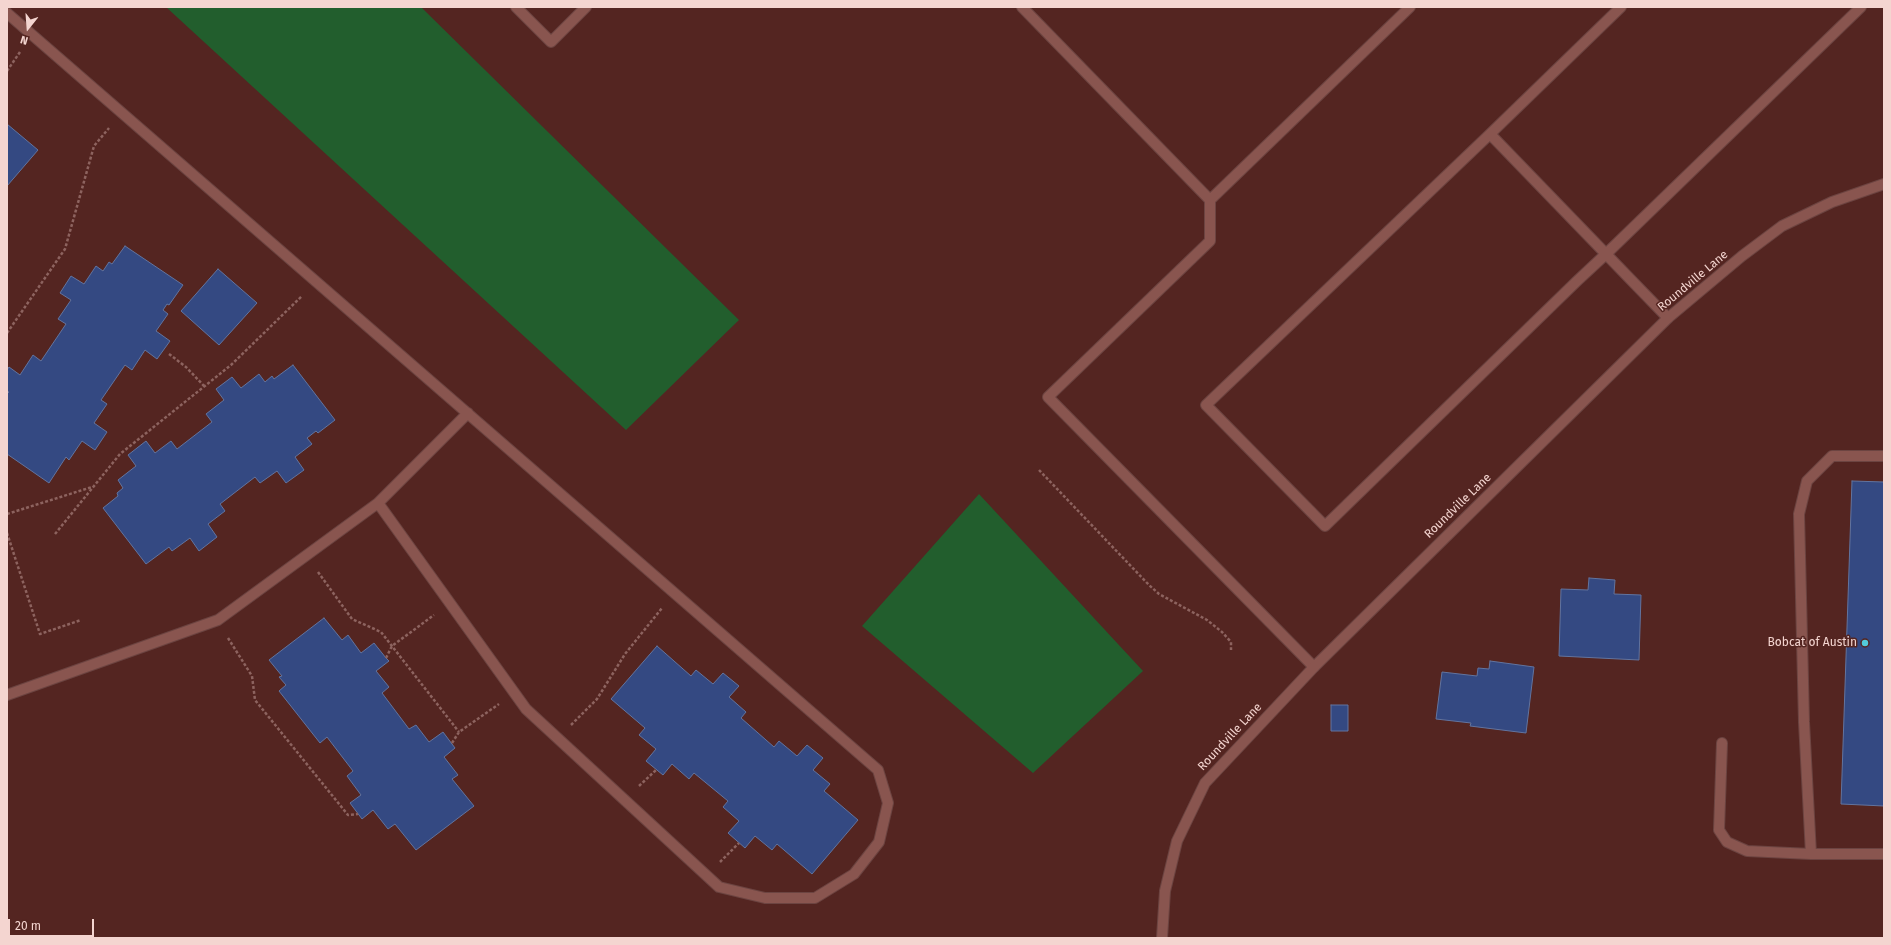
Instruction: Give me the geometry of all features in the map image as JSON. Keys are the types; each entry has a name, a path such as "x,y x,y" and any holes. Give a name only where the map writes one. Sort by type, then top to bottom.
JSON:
{"street":[{"path":"516,7 551,42 586,7"},
{"path":"1022,7 1210,200 1210,241 1048,397 1314,667"},
{"path":"1210,200 1410,7"},
{"path":"1621,7 1206,405 1325,526 1861,7"},
{"path":"7,13 878,770 888,803 879,842 854,874 815,898 765,898 719,887 526,709 378,503"},
{"path":"1490,134 1668,318"},
{"name":"Roundville Lane","path":"1162,938 1165,891 1177,841 1205,783 1314,667 1668,318 1742,256 1782,226 1832,202 1884,184"},
{"path":"7,695 218,620 378,503 468,413"},
{"path":"1811,854 1804,722 1799,514 1807,481 1832,456 1884,456"},
{"path":"1722,743 1719,830 1727,842 1747,851 1811,854 1884,854"}],"path":[{"path":"7,333 65,248 94,146 122,112"},
{"path":"55,534 120,454 231,365 317,282"},
{"path":"169,354 186,367 205,387"},
{"path":"1039,470 1149,585 1160,594 1207,620 1231,642 1231,650"},
{"path":"7,514 94,486"},
{"path":"7,534 40,634 81,620"},
{"path":"306,555 352,619 381,632 459,732"},
{"path":"558,738 597,699 625,654 675,592"},
{"path":"386,658 392,646 450,603"},
{"path":"218,620 252,676 255,700 348,815 358,814"},
{"path":"452,744 459,732 515,693"},
{"path":"707,876 740,843"}],"shaded area":[{"path":"166,7 421,7 739,320 626,430"},
{"path":"979,494 1143,671 1033,773 862,626"}],"building":[{"path":"7,124 38,150 7,186"},
{"path":"125,246 183,285 169,305 167,304 163,310 168,314 156,331 170,341 157,359 145,350 132,370 125,365 101,400 107,404 94,423 107,432 95,450 82,441 69,460 66,457 49,483 7,454 7,394 9,392 7,391 7,370 9,367 20,375 33,355 41,361 66,324 58,319 71,300 60,293 71,276 84,284 96,266 103,271 109,262 112,264"},
{"path":"218,269 257,303 219,345 181,311"},
{"path":"293,365 335,420 318,433 316,431 307,438 312,444 295,457 304,470 286,483 277,471 260,483 255,477 220,504 225,511 208,524 217,537 199,551 190,538 172,551 169,547 146,564 103,508 118,496 117,493 123,488 118,480 136,466 128,455 146,441 155,453 171,441 177,449 212,422 206,414 224,400 216,389 232,377 241,388 259,374 265,382 272,376 274,379"},
{"name":"Bobcat of Austin","path":"1852,481 1884,482 1884,806 1841,804"},
{"path":"1589,578 1615,580 1614,594 1641,595 1639,660 1559,656 1561,589 1588,590"},
{"path":"324,618 342,640 348,635 361,653 374,643 389,661 376,671 389,687 382,693 409,729 416,725 429,742 443,732 455,748 444,757 458,775 452,779 474,806 416,850 395,824 388,829 373,810 362,819 350,803 361,795 347,776 353,771 327,737 320,743 279,691 286,685 279,677 282,676 269,660"},
{"path":"657,646 691,676 696,670 713,684 723,673 739,686 729,697 746,712 741,718 774,747 779,741 797,756 807,745 823,758 813,770 830,784 824,791 858,820 812,874 777,844 772,850 755,836 745,848 728,833 739,821 723,807 728,801 694,773 689,779 672,764 663,775 646,761 656,749 639,735 645,728 611,699"},
{"path":"1490,661 1534,667 1526,733 1470,726 1471,723 1436,719 1442,672 1477,676 1478,668 1489,669"},
{"path":"1331,705 1348,705 1348,731 1331,731"}],"place":[{"name":"Bobcat of Austin","path":"1865,643"}]}
